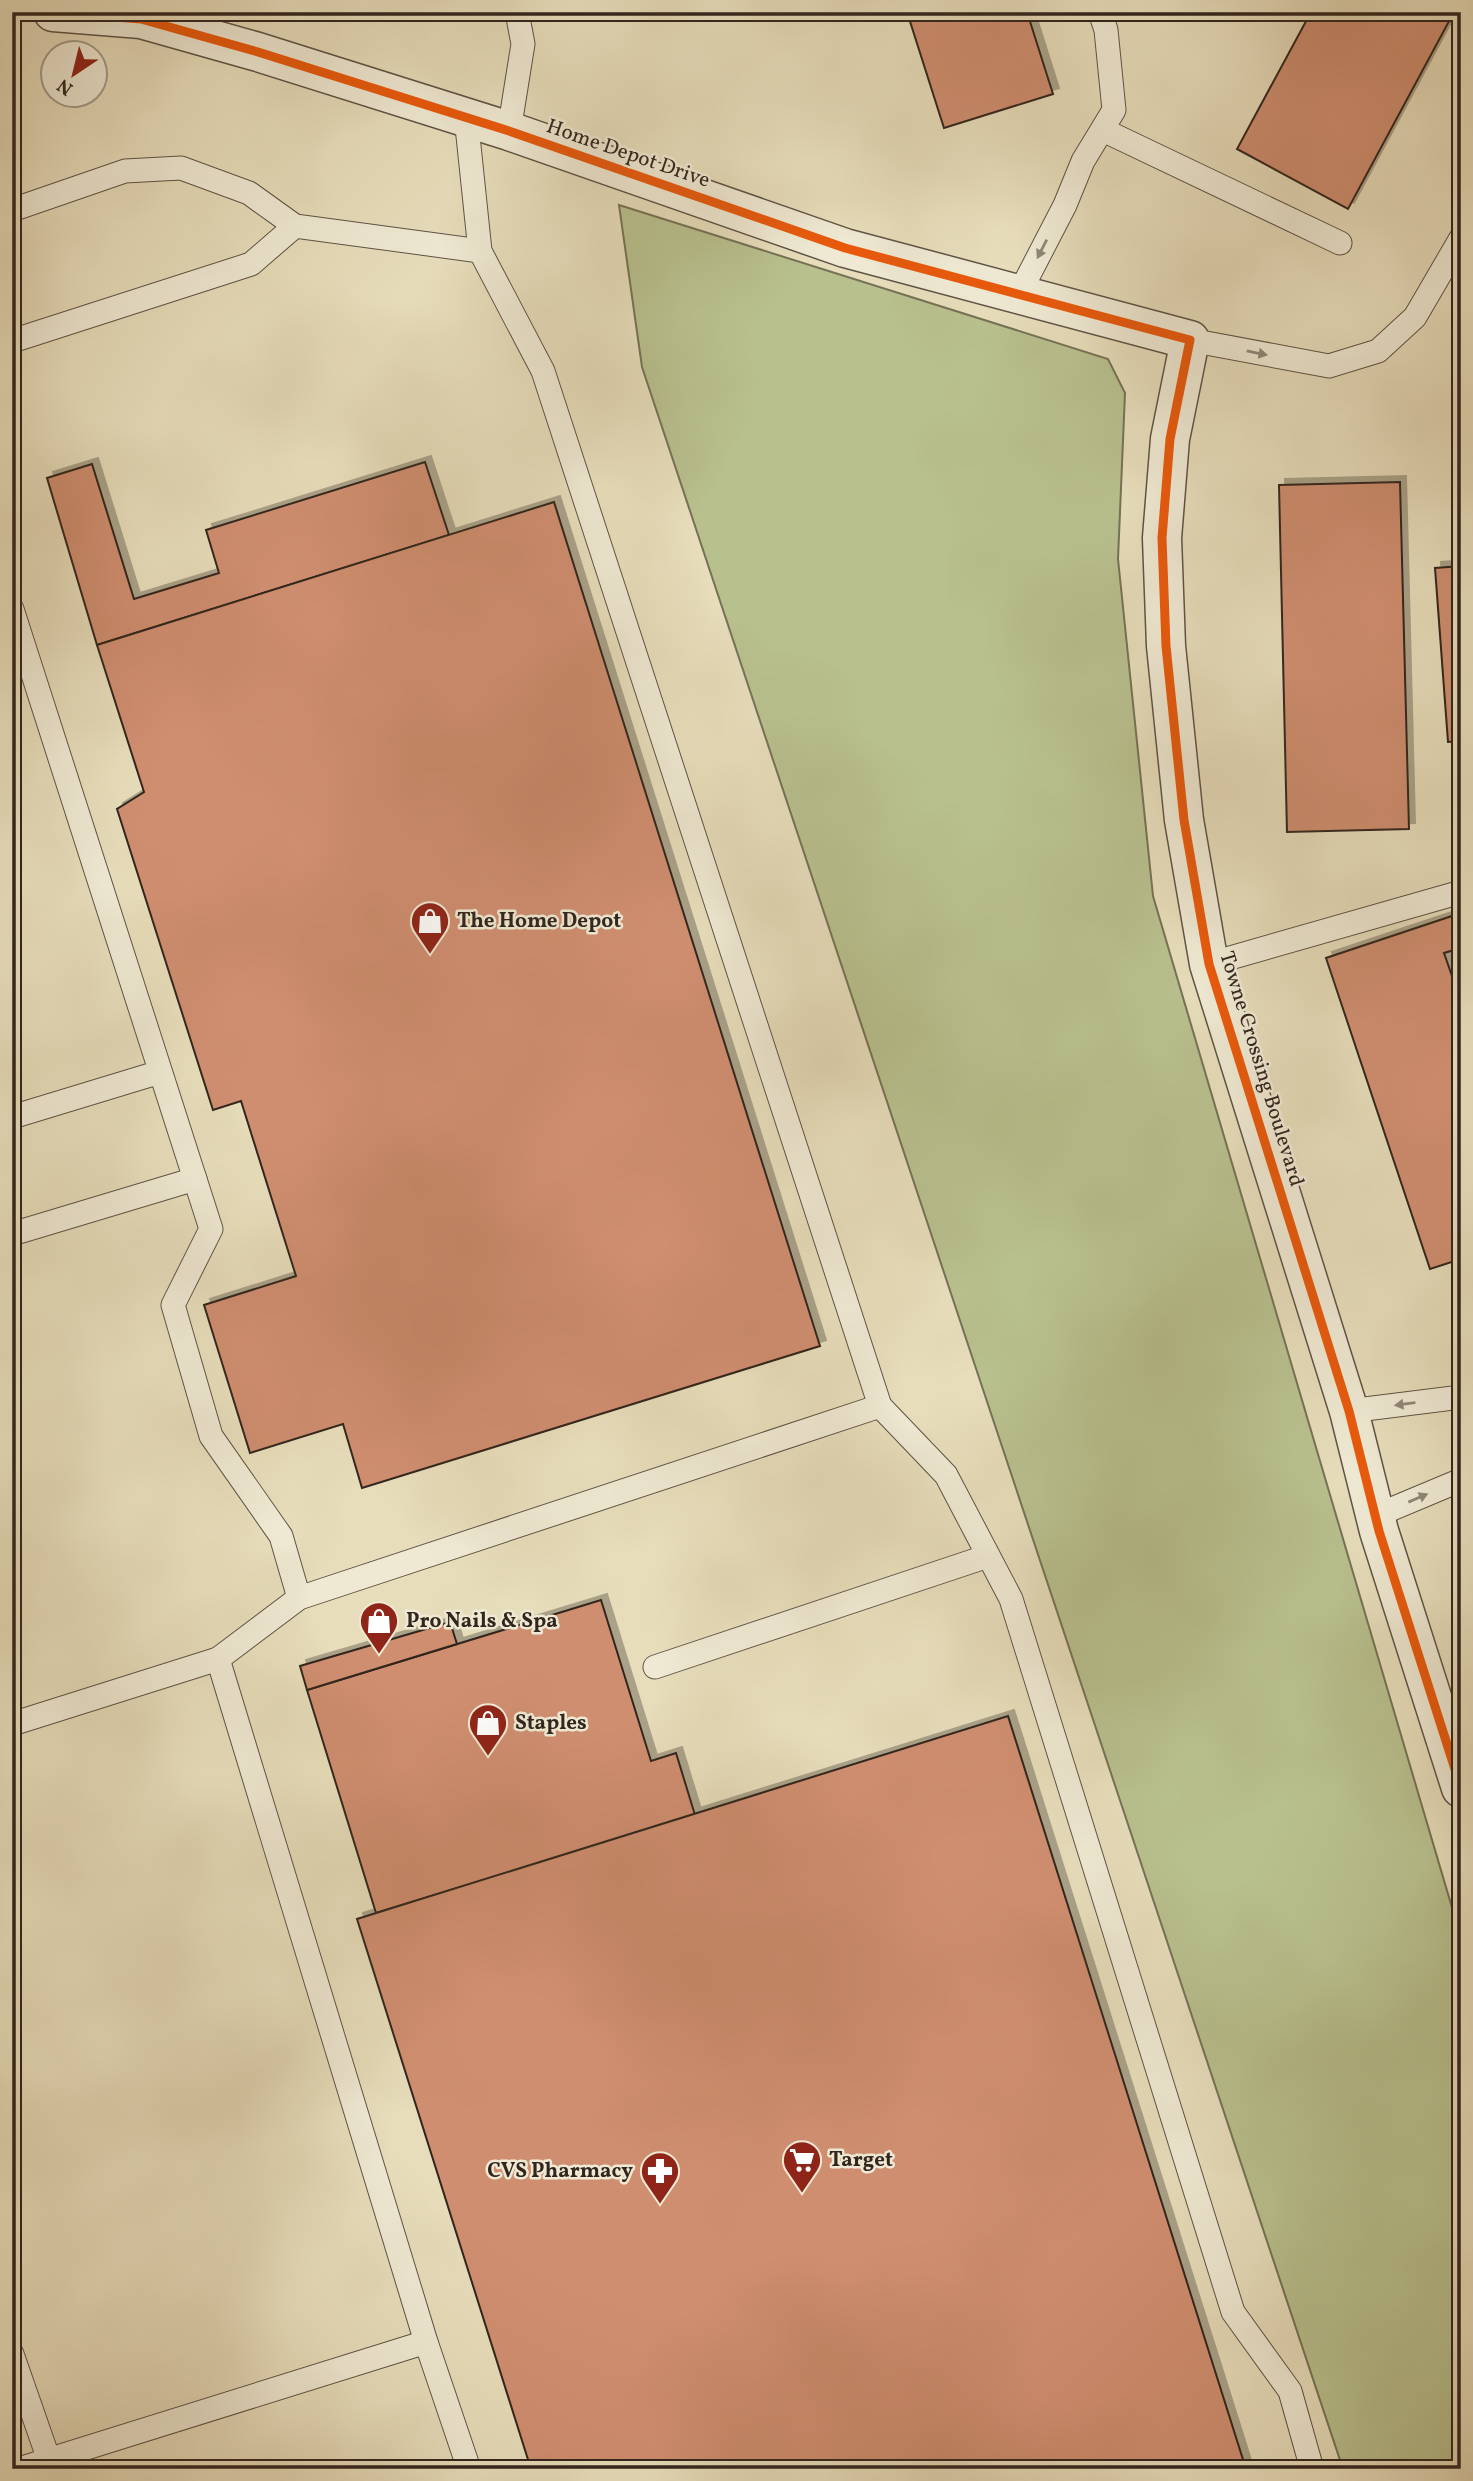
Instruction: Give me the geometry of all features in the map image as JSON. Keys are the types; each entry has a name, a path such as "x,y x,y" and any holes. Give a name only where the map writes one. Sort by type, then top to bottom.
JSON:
{"street":[{"name":"Home Depot Drive","path":"54,12 141,19 258,52 509,131 845,248 1190,340"},
{"name":"Towne Crossing Boulevard","path":"1190,340 1170,439 1162,538 1166,646 1184,820 1209,964 1349,1411 1375,1516 1461,1788"}],"lane":[{"path":"509,131 523,44 517,12"},
{"path":"1019,294 1065,205 1083,162 1114,110 1105,30 1100,12"},
{"path":"466,117 480,251 543,371 880,1406 946,1475 1011,1599 1233,2312 1290,2391 1312,2469"},
{"path":"1102,130 1340,243"},
{"path":"12,210 125,171 181,168 249,192 295,226 480,251"},
{"path":"12,341 251,264 295,226"},
{"name":"Home Depot Drive","path":"1190,340 1329,366 1378,351 1415,317 1461,238"},
{"path":"12,609 211,1229 173,1305 211,1436 281,1536 299,1598"},
{"path":"1209,964 1461,892"},
{"path":"12,1117 160,1072"},
{"path":"12,1234 195,1179"},
{"path":"1349,1411 1461,1398"},
{"path":"12,1724 218,1660 299,1598 880,1406"},
{"path":"1375,1516 1461,1480"},
{"path":"654,1667 988,1556"},
{"path":"218,1660 426,2342 469,2469"},
{"path":"19,2469 426,2342"},
{"path":"12,2354 49,2460"}],"green space":[{"path":"619,205 1108,359 1125,393 1118,559 1153,896 1461,1938 1461,2469 1343,2469 642,367"}],"building":[{"path":"907,12 1027,12 1053,94 944,128"},
{"path":"1311,12 1454,12 1348,209 1237,149"},
{"path":"425,462 449,535 97,645 47,478 92,464 134,599 219,573 206,530"},
{"path":"1400,482 1409,829 1287,832 1279,485"},
{"name":"The Home Depot","path":"554,502 820,1346 362,1488 343,1424 250,1453 204,1305 296,1276 241,1101 213,1110 117,809 144,792 97,645"},
{"path":"1461,566 1461,741 1448,742 1435,568"},
{"path":"1461,913 1461,948 1444,953 1461,1002 1461,1259 1430,1269 1326,958"},
{"name":"Staples","path":"601,1600 651,1761 676,1753 695,1815 376,1913 307,1690"},
{"name":"Pro Nails & Spa","path":"450,1622 457,1644 307,1690 300,1666"},
{"name":"Target","path":"1008,1716 1246,2469 531,2469 357,1919"}],"cycle path":[{"path":"53,12 141,19 258,52 509,131 845,248 1190,340 1170,439 1162,538 1166,646 1184,820 1209,964 1349,1411 1379,1531 1461,1788"}],"place":[{"name":"The Home Depot","path":"430,955"},
{"name":"Pro Nails & Spa","path":"379,1655"},
{"name":"Staples","path":"488,1757"},
{"name":"Target","path":"802,2194"},
{"name":"CVS Pharmacy","path":"660,2205"}]}
